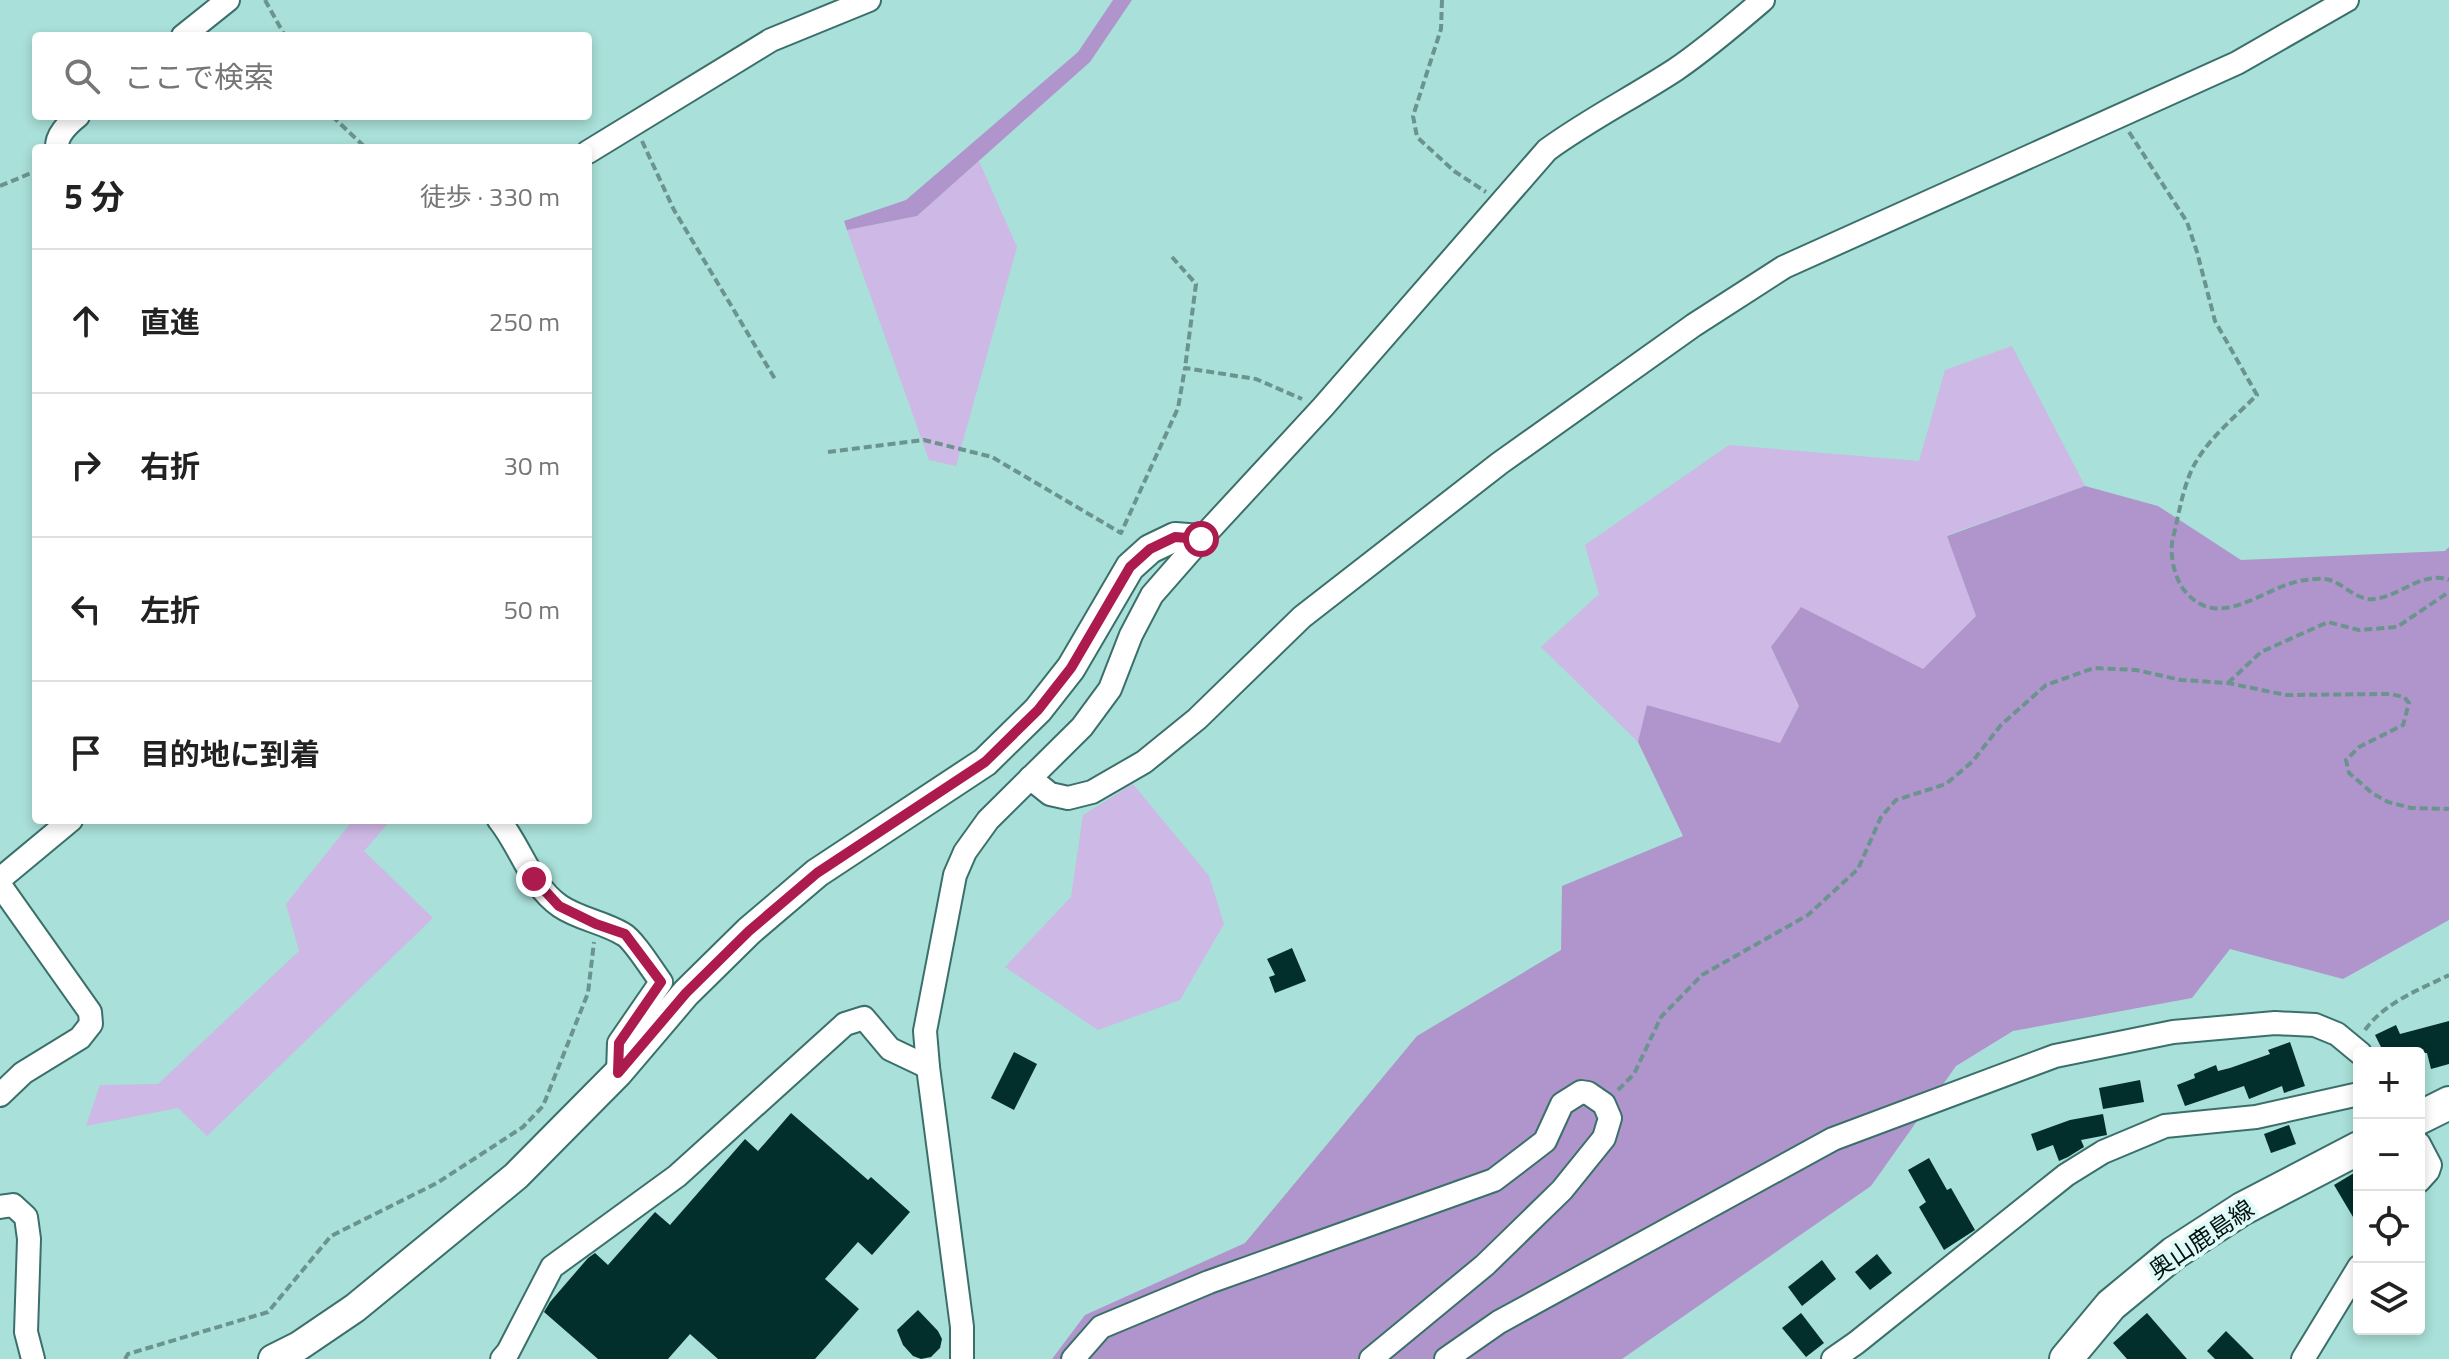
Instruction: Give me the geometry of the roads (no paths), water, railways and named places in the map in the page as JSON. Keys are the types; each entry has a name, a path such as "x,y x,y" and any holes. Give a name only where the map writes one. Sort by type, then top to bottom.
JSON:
{"main road":[{"path":"2425,1115 2449,1103"},
{"name":"奥山鹿島線","path":"2066,1359 2111,1305 2174,1253 2242,1209 2353,1151"}],"street":[{"path":"188,32 228,0"},
{"path":"592,149 771,40 869,0"},
{"path":"962,1359 962,1327 925,1031 955,875 965,852 988,820 1082,727 1110,689 1131,635 1152,595 1323,407 1547,150 1582,125 1675,70 1763,0"},
{"path":"1030,778 1050,794 1068,798 1092,792 1144,762 1197,719 1302,617 1500,463 1714,311 1784,267 2237,63 2347,0"},
{"path":"57,144 66,125 73,120"},
{"path":"273,1359 299,1346 355,1308 516,1176 618,1073 686,993 749,931 817,873 985,762 1038,710 1071,668 1130,567 1150,549 1175,537 1201,539"},
{"path":"0,1095 23,1073 80,1038 91,1024 90,1012 0,882 66,824"},
{"path":"502,824 512,836 534,879 559,906 625,934 661,982 619,1043 618,1073"},
{"path":"502,1359 552,1267 677,1176 845,1024 864,1018 890,1049 928,1067"},
{"path":"1446,1359 1499,1322 1833,1139 2055,1056 2173,1032 2275,1023 2315,1025 2337,1034 2353,1047"},
{"path":"1073,1359 1101,1327 1209,1282 1494,1180 1545,1141 1562,1104 1581,1092 1604,1104 1610,1118 1604,1138 1562,1190 1485,1265 1371,1359"},
{"path":"1833,1359 2066,1175 2103,1152 2165,1126 2256,1117 2353,1095"},
{"path":"0,1207 13,1205 26,1217 29,1239 26,1332 33,1359"},
{"path":"2303,1359 2353,1277"}]}
